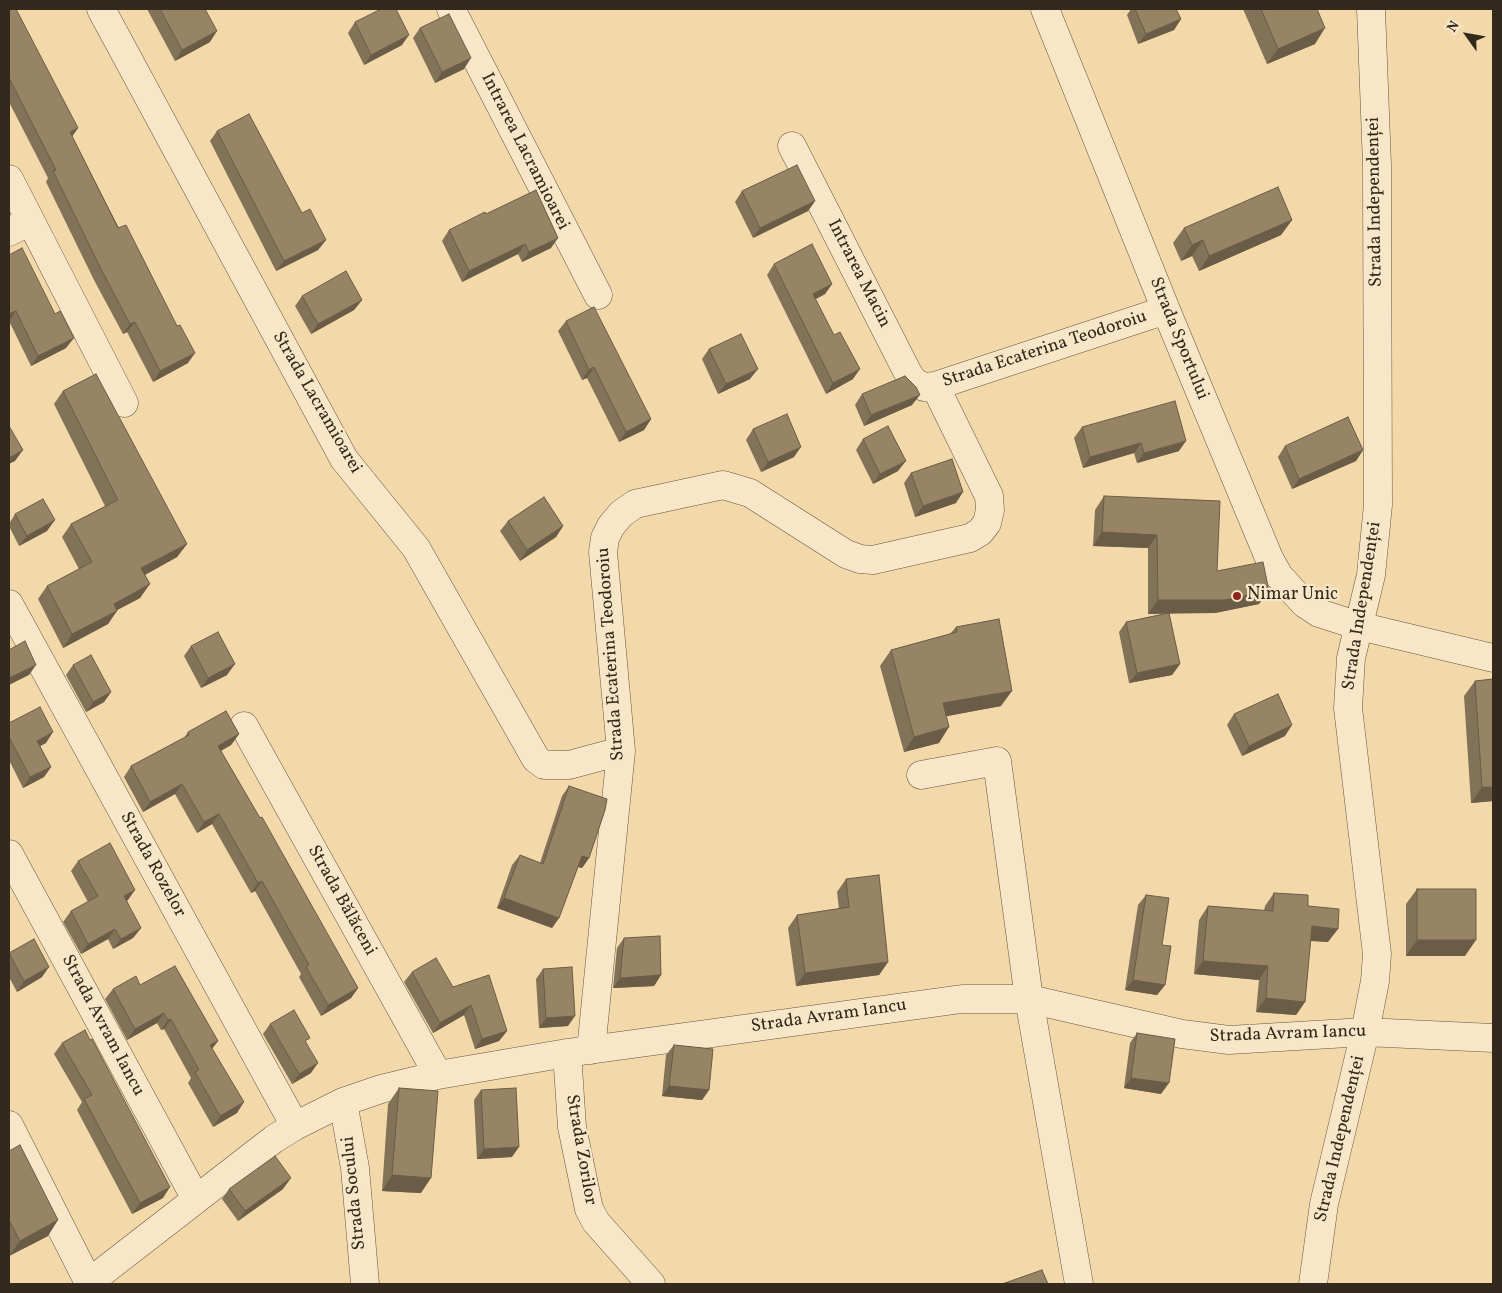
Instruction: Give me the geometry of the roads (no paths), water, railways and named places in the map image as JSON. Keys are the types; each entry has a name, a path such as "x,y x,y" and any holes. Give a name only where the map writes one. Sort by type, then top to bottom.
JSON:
{"street":[{"name":"Strada Lacramioarei","path":"101,9 344,459 416,548 536,759 544,765 569,765 621,751"},
{"name":"Intrarea Lacramioarei","path":"451,9 598,295"},
{"name":"Strada Sportului","path":"1045,9 1166,310 1269,558 1279,576 1305,604 1319,612 1359,626 1493,658"},
{"name":"Strada Independenței","path":"1313,1284 1324,1204 1365,1032 1377,954 1348,708 1351,658 1371,575 1378,505 1377,165 1371,9"},
{"name":"Intrarea Macin","path":"792,146 909,375 914,382 924,387 935,386"},
{"path":"9,179 20,226 124,403"},
{"name":"Strada Ecaterina Teodoroiu","path":"579,1051 621,751 603,552 605,538 611,526 621,514 635,504 723,485 750,493 846,554 860,559 873,560 970,538 980,532 987,523 990,510 989,496 935,386 1166,310"},
{"name":"Strada Rozelor","path":"9,604 295,1126"},
{"name":"Strada Bălăceni","path":"244,726 438,1075"},
{"path":"921,775 996,762 1029,999 1079,1284"},
{"name":"Strada Avram Iancu","path":"9,854 196,1199"},
{"name":"Strada Avram Iancu","path":"88,1284 196,1199 295,1126 343,1102 381,1089 438,1075 579,1051 962,999 1029,999 1205,1038 1229,1040 1365,1032 1493,1038"},
{"name":"Strada Zorilor","path":"579,1051 572,1127 589,1209 596,1222 651,1284"},
{"name":"Strada Socului","path":"343,1102 355,1168 365,1284"},
{"path":"9,1125 88,1284"}],"place":[{"name":"Nimar Unic","path":"1237,596"}]}
